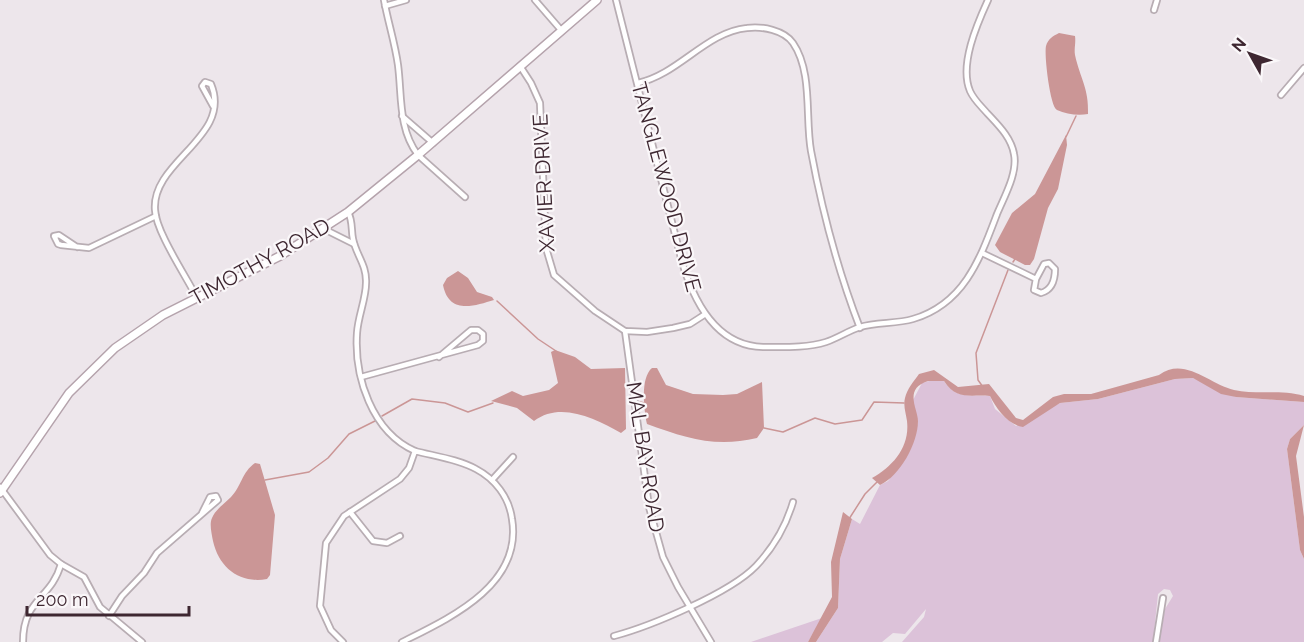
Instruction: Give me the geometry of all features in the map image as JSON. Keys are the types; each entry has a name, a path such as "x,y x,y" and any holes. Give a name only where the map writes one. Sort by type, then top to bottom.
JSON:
{"main road":[{"name":"TIMOTHY ROAD","path":"1,490 54,411 86,374 136,331 280,256 348,212 433,143 597,0"}],"street":[{"path":"384,0 398,66 402,116 418,155 465,197"},
{"path":"385,6 406,0"},
{"path":"535,0 561,30"},
{"name":"TANGLEWOOD DRIVE","path":"616,0 682,262 693,294 705,315 735,340 760,347 818,344 860,327 914,319 942,305 963,287 982,253 1009,182 1014,160 1006,135 974,99 968,85 971,50 988,0"},
{"path":"1154,10 1157,0"},
{"path":"638,83 669,71 716,39 734,30 764,28 790,39 797,50 802,66 811,149 820,192 860,327"},
{"name":"XAVIER DRIVE","path":"520,66 536,93 541,113 546,248 551,270 575,296 625,331"},
{"path":"1281,95 1304,68"},
{"path":"197,298 156,216 155,199 161,184 207,127 213,106 213,89 209,82 205,81 202,86 213,106"},
{"path":"402,116 433,143"},
{"path":"348,212 354,244 366,272 357,347 361,376 382,425 395,440 415,451 472,467 492,480 507,501 514,530 512,546 504,567 471,604 402,642"},
{"path":"77,247 59,235 54,236 58,244 77,247 94,246 156,216"},
{"path":"324,229 354,244"},
{"path":"982,253 1036,279"},
{"path":"1049,263 1055,268 1053,283 1045,292 1034,290 1036,279 1044,264 1049,263"},
{"path":"625,331 647,332 673,328 690,324 705,315"},
{"path":"361,376 439,357 478,345 483,341 483,334 478,330 471,330 439,357"},
{"name":"MAL BAY ROAD","path":"625,331 653,525 663,557 711,642"},
{"path":"343,642 331,630 322,615 320,591 326,543 339,521 400,479 409,468 415,451"},
{"path":"492,480 513,458"},
{"path":"1,490 40,543 61,564 84,577 100,607 142,642"},
{"path":"614,636 689,606 741,578 756,566 778,536 793,502"},
{"path":"350,512 374,541 387,543 400,536"},
{"path":"109,616 157,553 201,513"},
{"path":"23,642 27,612 55,581 61,564"},
{"path":"1156,642 1163,598"}],"shaded area":[{"path":"1059,33 1075,36 1075,55 1086,90 1088,114 1068,114 1054,107 1048,80 1046,46 1048,41"},
{"path":"1066,135 1067,145 1058,189 1048,208 1034,259 1030,265 1025,265 1000,252 995,245 1012,213 1035,194"},
{"path":"458,271 468,278 477,292 492,297 494,300 471,306 456,305 451,301 443,285 447,278"},
{"path":"555,350 575,357 591,369 625,368 626,429 621,433 589,417 566,412 544,415 534,421 517,408 491,401 512,391 523,396 549,390 558,383 551,352"},
{"path":"652,368 657,368 666,385 693,394 737,394 762,382 764,428 757,438 714,442 675,434 647,424 644,386"},
{"path":"1178,369 1188,370 1234,390 1295,394 1304,396 1304,402 1236,397 1221,394 1193,378 1175,379 1098,399 1060,403 1023,427 1012,423 999,411 990,396 959,394 944,381 928,381 920,385 914,394 918,421 911,449 901,467 880,485 872,478 893,462 906,439 907,421 904,404 907,391 919,374 934,370 958,387 989,384 1016,418 1023,420 1053,397 1064,394 1091,394"},
{"path":"1193,378 1236,397 1304,402 1304,425 1290,439 1287,449 1300,550 1304,559 1304,642 1159,642 1165,609 1173,596 1170,590 1164,589 1158,594 1153,642 902,642 924,617 926,609 905,634 893,633 882,642 816,642 838,608 840,559 852,519 860,524 880,485 888,481 909,452 918,422 912,402 922,383 936,379 944,381 959,394 990,396 995,409 1016,426 1060,403 1098,399 1175,379"},
{"path":"1304,425 1296,456 1304,517 1304,559 1300,550 1287,449 1290,439"},
{"path":"255,463 260,464 275,515 270,575 267,579 257,580 232,572 220,559 213,541 211,526 215,512 234,493 247,471"},
{"path":"843,512 852,519 840,559 838,608 816,642 808,642 832,597 831,562"},
{"path":"822,618 808,642 751,642"}],"waterway":[{"path":"1066,137 1076,116"},
{"path":"983,387 978,380 976,353 1008,270"},
{"path":"497,301 538,339 556,351"},
{"path":"382,416 412,399 445,403 468,412 493,403"},
{"path":"640,402 645,403"},
{"path":"764,428 783,432 815,418 835,424 862,420 874,402 904,403"},
{"path":"265,480 309,472 328,458 349,434 375,421"},
{"path":"849,519 865,494 877,482"}]}
